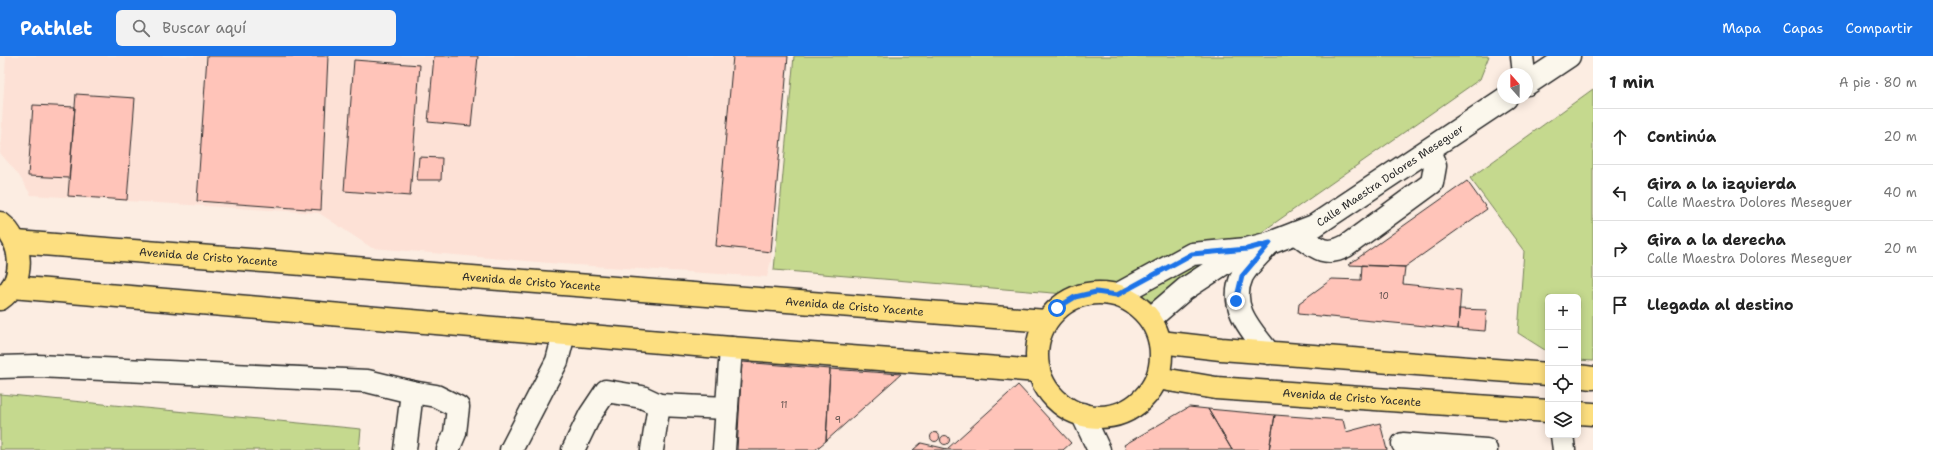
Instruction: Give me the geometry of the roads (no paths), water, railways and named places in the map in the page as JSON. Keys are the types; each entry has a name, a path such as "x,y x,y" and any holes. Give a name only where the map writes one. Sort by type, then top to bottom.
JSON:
{"main road":[{"path":"0,223 6,228 16,242 19,256 18,273 6,293 1039,371"},
{"name":"Avenida de Cristo Yacente","path":"16,242 1046,321"},
{"path":"1096,292 1117,295 1136,305 1150,319 1160,342 1161,356 1157,378 1152,388 1139,402 1119,413 1099,417 1082,414 1058,401 1048,390 1039,371 1037,344 1046,321 1057,308 1075,297 1096,292"},
{"path":"1160,342 1269,353 1545,374"},
{"path":"1581,376 1593,378"},
{"name":"Avenida de Cristo Yacente","path":"1157,378 1216,388 1545,411"},
{"path":"1581,413 1593,414"}],"street":[{"path":"1522,56 1523,68"},
{"path":"1533,80 1561,59"},
{"name":"Calle Maestra Dolores Meseguer","path":"1117,295 1192,254 1247,249 1270,243 1314,226 1497,104"},
{"path":"1296,233 1319,250 1336,251 1346,246 1432,183 1435,166 1429,150"},
{"name":"Calle Maestra Dolores Meseguer","path":"1269,353 1247,325 1236,301 1242,276 1270,243"},
{"name":"Calle Maestra Dolores Meseguer","path":"1150,319 1185,289 1247,249"},
{"path":"511,450 557,361 564,334"},
{"path":"724,450 731,348"},
{"path":"0,367 37,366 367,381 436,396 458,407 455,433 448,450"},
{"path":"573,450 590,415 606,391 642,396 659,405 727,408"},
{"path":"405,450 412,392"},
{"path":"652,450 659,405"},
{"path":"1082,414 1099,450"},
{"path":"1562,438 1564,450"},
{"path":"1403,444 1486,450"}]}
